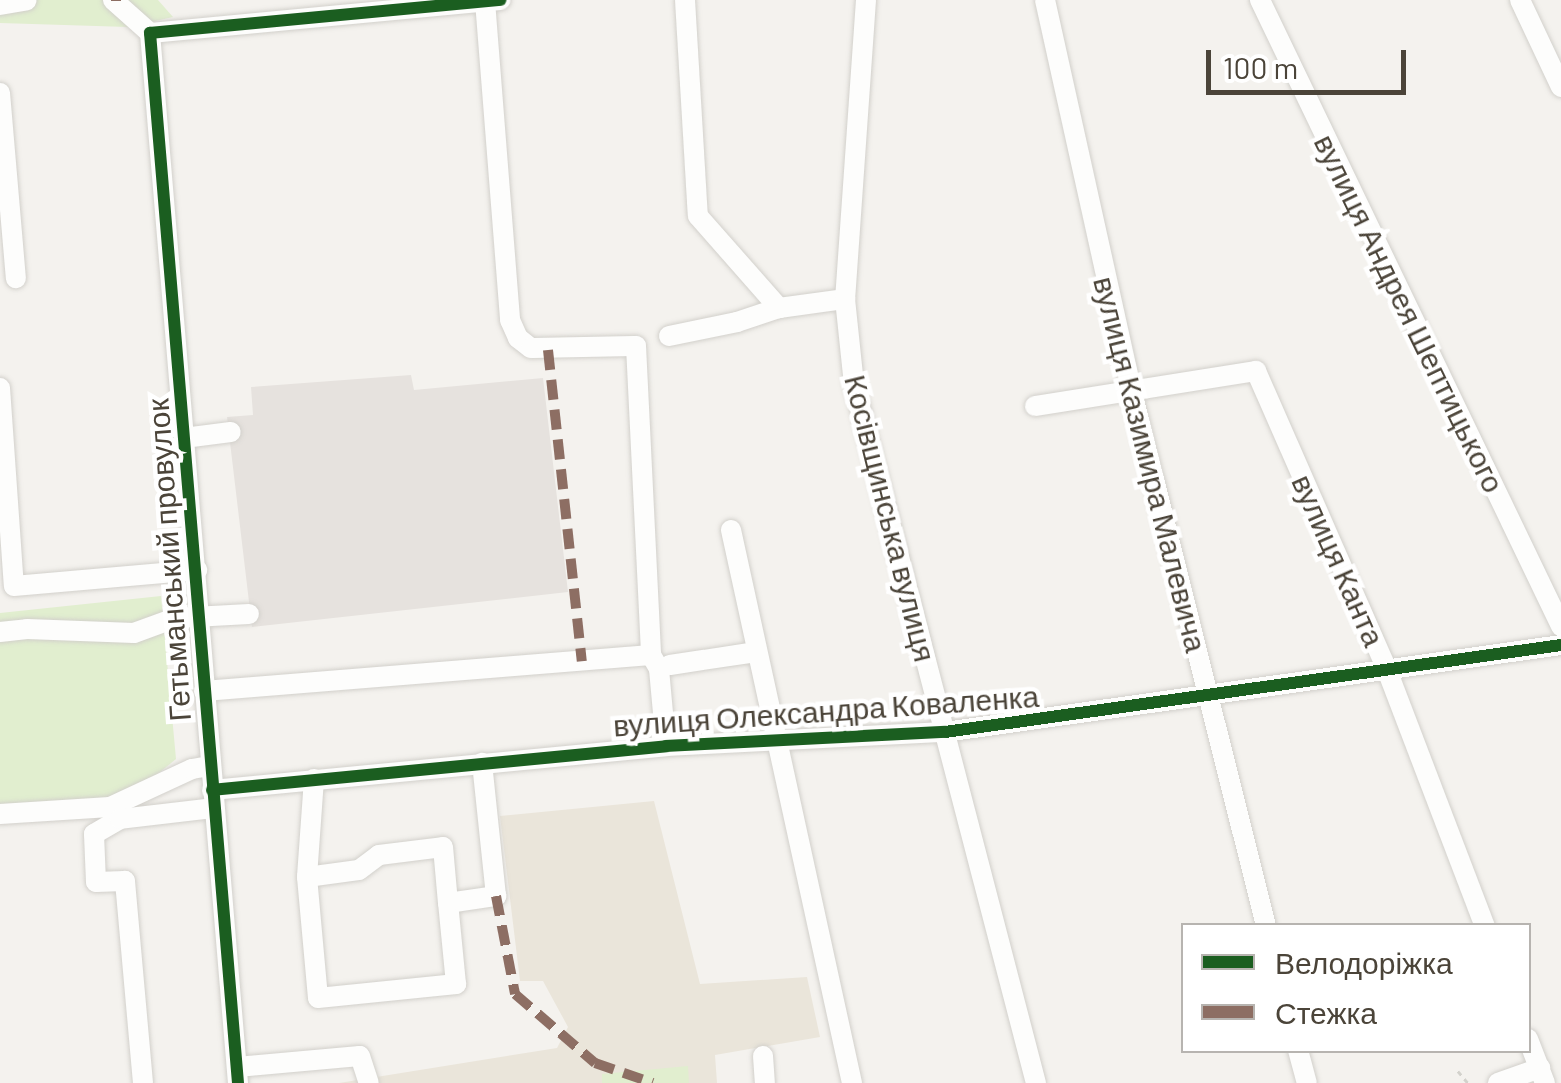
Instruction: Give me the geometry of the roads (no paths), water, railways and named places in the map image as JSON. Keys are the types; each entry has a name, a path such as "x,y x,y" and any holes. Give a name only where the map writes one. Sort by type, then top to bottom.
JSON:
{"street":[{"path":"0,5 27,0"},
{"path":"113,0 150,33 500,0"},
{"path":"685,0 698,216 778,308"},
{"name":"Косівщинська вулиця","path":"866,0 845,299 854,384 1036,1083"},
{"name":"вулиця Казимира Малевича","path":"1044,0 1132,392 1265,923"},
{"name":"вулиця Андрея Шептицького","path":"1260,0 1561,626"},
{"path":"1520,0 1561,87"},
{"path":"485,1 510,320 518,338 531,348 636,346 666,746"},
{"name":"Гетьманський провулок","path":"150,33 238,1075"},
{"path":"0,93 16,278"},
{"path":"669,336 737,322 778,308 845,299"},
{"name":"вулиця Канта","path":"1132,392 1256,371 1387,670 1484,923"},
{"path":"0,388 14,586 196,570"},
{"path":"1035,406 1132,392"},
{"path":"184,438 231,432"},
{"path":"731,530 852,1083"},
{"path":"0,632 27,628 134,632 174,618 249,614"},
{"name":"вулиця Олександра Коваленка","path":"143,1083 125,881 96,882 94,834 120,819 314,779 666,746 945,732 1561,645"},
{"path":"204,692 756,652"},
{"path":"448,903 496,896 482,763"},
{"path":"0,814 110,807 192,769 209,766"},
{"path":"307,877 359,870 379,855 442,847 456,984 318,998 307,877 314,779"},
{"path":"1498,1083 1543,1076 1531,1046"},
{"path":"1299,1053 1307,1083"},
{"path":"238,1075 360,1056 370,1083"},
{"path":"763,1056 765,1083"}]}
